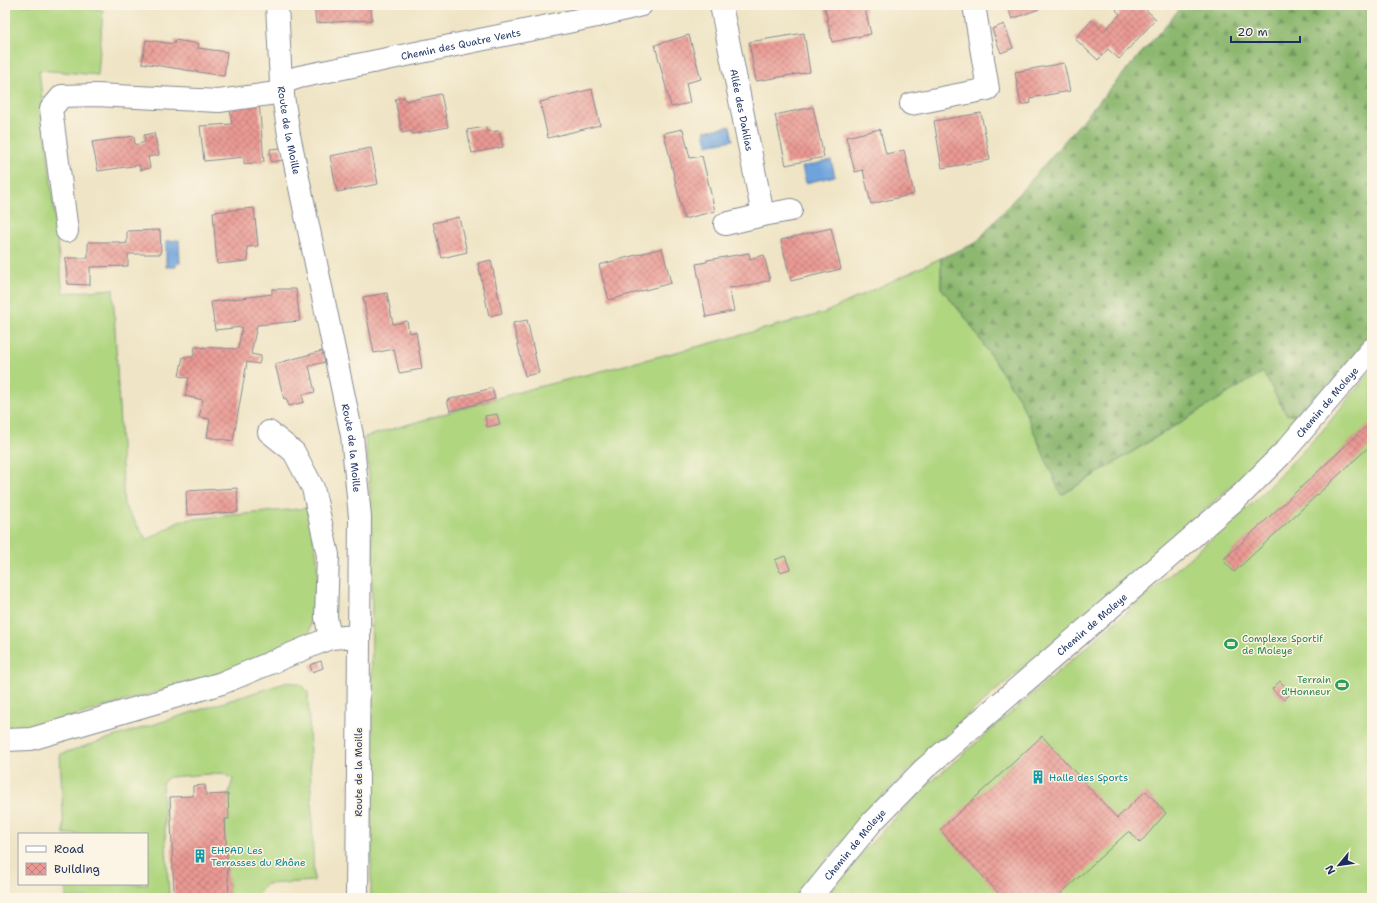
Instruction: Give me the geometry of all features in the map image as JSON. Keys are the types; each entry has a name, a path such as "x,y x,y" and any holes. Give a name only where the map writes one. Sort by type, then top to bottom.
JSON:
{"street":[{"name":"Route de la Moille","path":"277,5 282,87 289,136 352,435 360,517 357,898"},
{"name":"Chemin des Quatre Vents","path":"67,231 51,109 62,96 96,95 219,101 282,87 299,77 596,11 641,5"},
{"name":"Allée des Dahlias","path":"721,5 763,215"},
{"path":"911,104 988,90 974,5"},
{"path":"725,224 791,210"},
{"name":"Chemin de Moleye","path":"810,898 872,822 924,769 1242,494 1285,451 1372,349"},
{"path":"269,432 294,452 312,488 328,555 326,617 330,638"},
{"path":"5,740 31,739 222,683 330,638 359,636"}],"green space":[{"path":"5,5 75,5 103,10 98,75 39,70 63,293 113,289 124,505 147,540 182,520 308,508 317,556 318,582 313,603 309,635 219,674 5,736"},
{"path":"1183,5 1372,5 1372,335 1302,417 1286,414 1263,372 1061,495 1020,400 968,321 941,288 941,258 976,243"},
{"path":"941,258 941,288 968,321 1020,400 1062,495 1263,372 1286,414 1302,417 1236,482 1138,569 963,719 881,797 793,898 371,898 372,542 369,474 365,437 526,390 824,313"},
{"name":"Complexe Sportif de Moleye","path":"1372,370 1372,898 825,898 856,859 925,787 1254,502 1323,430"},
{"path":"288,682 300,684 308,692 314,881 266,884 255,898 229,898 225,823 229,793 233,779 222,773 169,777 162,783 169,895 66,898 66,885 148,885 148,833 64,833 60,754"}],"water":[{"path":"730,126 733,140 707,145 704,131"},
{"path":"831,160 835,176 806,183 802,167"},
{"path":"179,240 180,263 176,263 176,267 166,267 166,241"}],"building":[{"path":"314,5 371,5 372,20 316,23"},
{"path":"824,5 864,5 871,34 832,42"},
{"path":"1007,5 1037,5 1039,9 1012,19"},
{"path":"1120,5 1141,5 1156,19 1119,59 1108,49 1098,60 1075,39 1092,20 1104,31 1120,14 1116,10"},
{"path":"1004,24 1013,48 1001,53 992,29"},
{"path":"804,33 810,72 756,81 749,42"},
{"path":"689,35 701,79 686,83 690,103 671,107 655,45"},
{"path":"146,40 174,44 175,40 199,44 198,48 227,52 224,76 142,63"},
{"path":"1064,63 1070,91 1030,98 1031,103 1021,105 1015,72"},
{"path":"592,89 600,125 548,138 540,102"},
{"path":"441,94 448,127 413,134 412,131 402,133 395,99 404,97 406,101"},
{"path":"259,102 264,162 244,164 244,157 204,161 200,126 232,124 230,109"},
{"path":"813,107 824,157 786,165 775,115"},
{"path":"981,113 990,160 942,168 934,121"},
{"path":"486,127 487,132 499,131 503,147 472,153 467,130"},
{"path":"683,129 690,158 702,156 715,211 684,219 664,133"},
{"path":"880,129 886,154 904,150 914,194 871,204 863,170 855,172 846,137"},
{"path":"154,133 159,155 148,157 150,168 140,170 139,165 98,171 92,142 134,136 135,145 145,142 144,135"},
{"path":"281,148 283,160 271,162 270,149"},
{"path":"371,148 378,184 337,192 330,156"},
{"path":"254,208 258,246 247,247 248,261 217,264 213,212"},
{"path":"459,217 467,252 442,258 433,223"},
{"path":"831,228 841,269 791,281 781,240"},
{"path":"160,230 161,254 128,254 128,266 90,267 90,285 68,284 65,258 88,258 88,242 127,243 127,231"},
{"path":"662,248 671,283 609,300 599,265"},
{"path":"749,253 750,259 764,255 770,280 747,286 729,288 734,311 706,317 696,264 707,262 707,260"},
{"path":"491,260 502,313 489,316 478,263"},
{"path":"272,289 296,289 300,321 257,325 251,354 261,356 259,364 247,362 233,441 207,437 210,419 199,417 203,400 185,396 189,378 179,376 183,357 193,357 195,347 238,349 242,327 215,330 211,302 272,294"},
{"path":"387,293 393,324 407,321 409,333 416,332 422,369 399,373 394,349 374,353 363,297"},
{"path":"527,320 539,373 525,376 513,323"},
{"path":"322,351 325,362 309,366 315,392 302,395 304,402 289,406 286,398 284,399 275,364"},
{"path":"492,388 495,399 450,411 447,400"},
{"path":"497,414 500,424 487,427 485,416"},
{"path":"1372,421 1372,444 1234,572 1223,560"},
{"path":"237,488 238,512 187,515 186,491"},
{"path":"785,556 790,569 780,572 775,560"},
{"path":"321,661 323,668 312,672 310,665"},
{"path":"1280,681 1291,693 1284,700 1272,689"},
{"name":"Halle des Sports","path":"1042,736 1117,818 1146,791 1166,813 1140,843 1129,831 1056,898 1003,898 940,830"},
{"name":"EHPAD Les Terrasses du Rhône","path":"205,785 206,795 228,794 229,819 225,819 229,898 126,898 174,894 170,797 193,796 193,786"}],"place":[{"name":"Complexe Sportif de Moleye","path":"1231,644"},
{"name":"Terrain d'Honneur","path":"1342,685"},
{"name":"Halle des Sports","path":"1038,777"},
{"name":"EHPAD Les Terrasses du Rhône","path":"200,856"}]}
